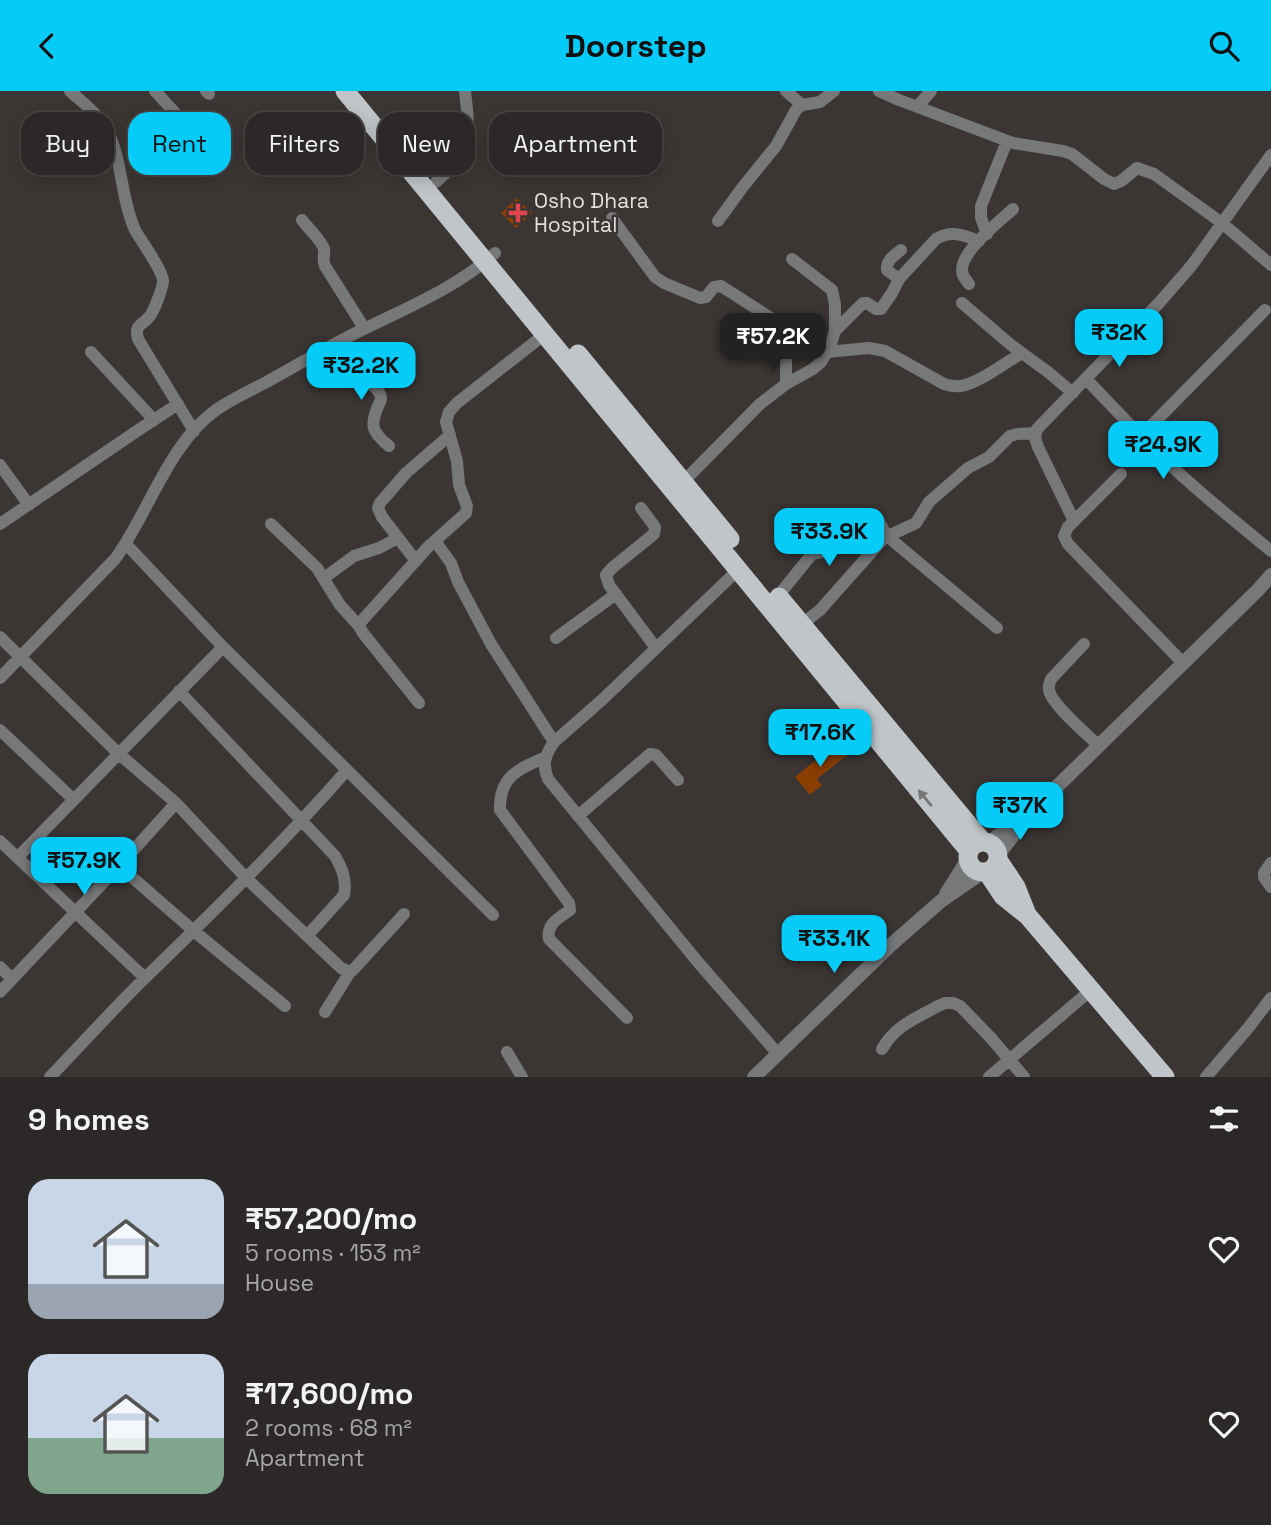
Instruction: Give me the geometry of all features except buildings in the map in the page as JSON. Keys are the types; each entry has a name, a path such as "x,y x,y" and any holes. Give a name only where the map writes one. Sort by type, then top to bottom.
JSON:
{"highway":[{"path":"345,91 684,481 802,624 984,857"},
{"path":"361,91 436,182 545,334 909,778 1016,887 1028,916 1165,1077"}],"street":[{"path":"70,91 97,115 109,134 119,163 130,218 163,277 162,288 150,317 139,324 136,334 194,431"},
{"path":"155,91 174,112"},
{"path":"436,182 458,160 467,142 465,91"},
{"path":"786,91 802,105"},
{"path":"718,221 772,151 792,115 802,105 820,102 834,91"},
{"path":"879,91 1007,141 1072,154 1114,184 1137,168 1146,170 1222,223 1271,265"},
{"path":"916,107 932,91"},
{"path":"983,237 981,206 1007,141"},
{"path":"1074,521 1038,447 1036,433 1043,422 1159,303 1192,265 1271,155"},
{"path":"970,284 962,275 967,254 1013,209"},
{"path":"612,218 651,272 664,283 700,298 706,297 714,287 721,286 777,322 786,336 786,384"},
{"path":"302,221 323,247 324,266 364,328"},
{"path":"835,331 863,303 881,309 899,279 936,239 956,233 983,237"},
{"path":"899,279 886,267 889,260 901,250"},
{"path":"0,678 115,559 176,454 215,410 364,328 422,302 464,278 490,258"},
{"path":"684,481 744,419 786,384 813,369 827,352 835,331 832,290 792,259"},
{"path":"962,303 994,332 1073,393"},
{"path":"1140,437 1265,310"},
{"path":"359,626 360,621 435,541 463,517 467,509 459,485 457,461 447,417 457,403 545,334"},
{"path":"341,341 361,375 380,395 373,429 389,446"},
{"path":"827,352 877,348 953,387 976,380 1022,353"},
{"path":"92,352 154,420"},
{"path":"1086,379 1140,437 1271,551"},
{"path":"0,524 178,404"},
{"path":"802,624 820,610 887,536 915,523 929,502 968,468 989,457 1010,436 1036,433"},
{"path":"416,561 378,508 411,468 450,435"},
{"path":"0,465 29,505"},
{"path":"1121,474 1068,527 1064,536 1068,544 1183,663"},
{"path":"641,508 655,527 654,534 607,573 606,579 656,648"},
{"path":"778,596 812,554 827,551 855,527 878,520 887,536 996,628"},
{"path":"271,524 311,561 340,605 419,703"},
{"path":"324,578 354,556 398,538"},
{"path":"435,541 451,563 458,582 491,643 554,742"},
{"path":"126,544 223,647 493,915"},
{"path":"738,569 603,699 554,742 543,764 548,779 697,961 778,1053"},
{"path":"754,1077 893,943 941,901 1271,575"},
{"path":"556,638 615,594"},
{"path":"0,638 118,754 176,803 247,879 341,968 350,972"},
{"path":"1084,644 1051,679 1049,692 1057,705 1099,746"},
{"path":"18,857 223,647"},
{"path":"179,691 335,856 341,867 344,895 307,936"},
{"path":"0,730 73,799"},
{"path":"578,815 650,754 656,755 678,780"},
{"path":"544,758 511,776 501,792 500,810 571,908 550,927 549,939 627,1019"},
{"path":"50,1077 145,978 247,879 347,770"},
{"path":"0,992 176,803"},
{"path":"0,841 145,978"},
{"path":"1271,863 1264,873 1271,887"},
{"path":"119,866 285,1006"},
{"path":"325,1012 350,972 404,914"},
{"path":"0,967 12,979"},
{"path":"989,1077 1091,990"},
{"path":"1206,1077 1271,998"},
{"path":"882,1049 896,1029 938,1006 953,1003 960,1006 992,1038 1024,1077"},
{"path":"508,1052 522,1077"}],"place":[{"name":"Osho Dhara Hospital","path":"518,213"}]}
